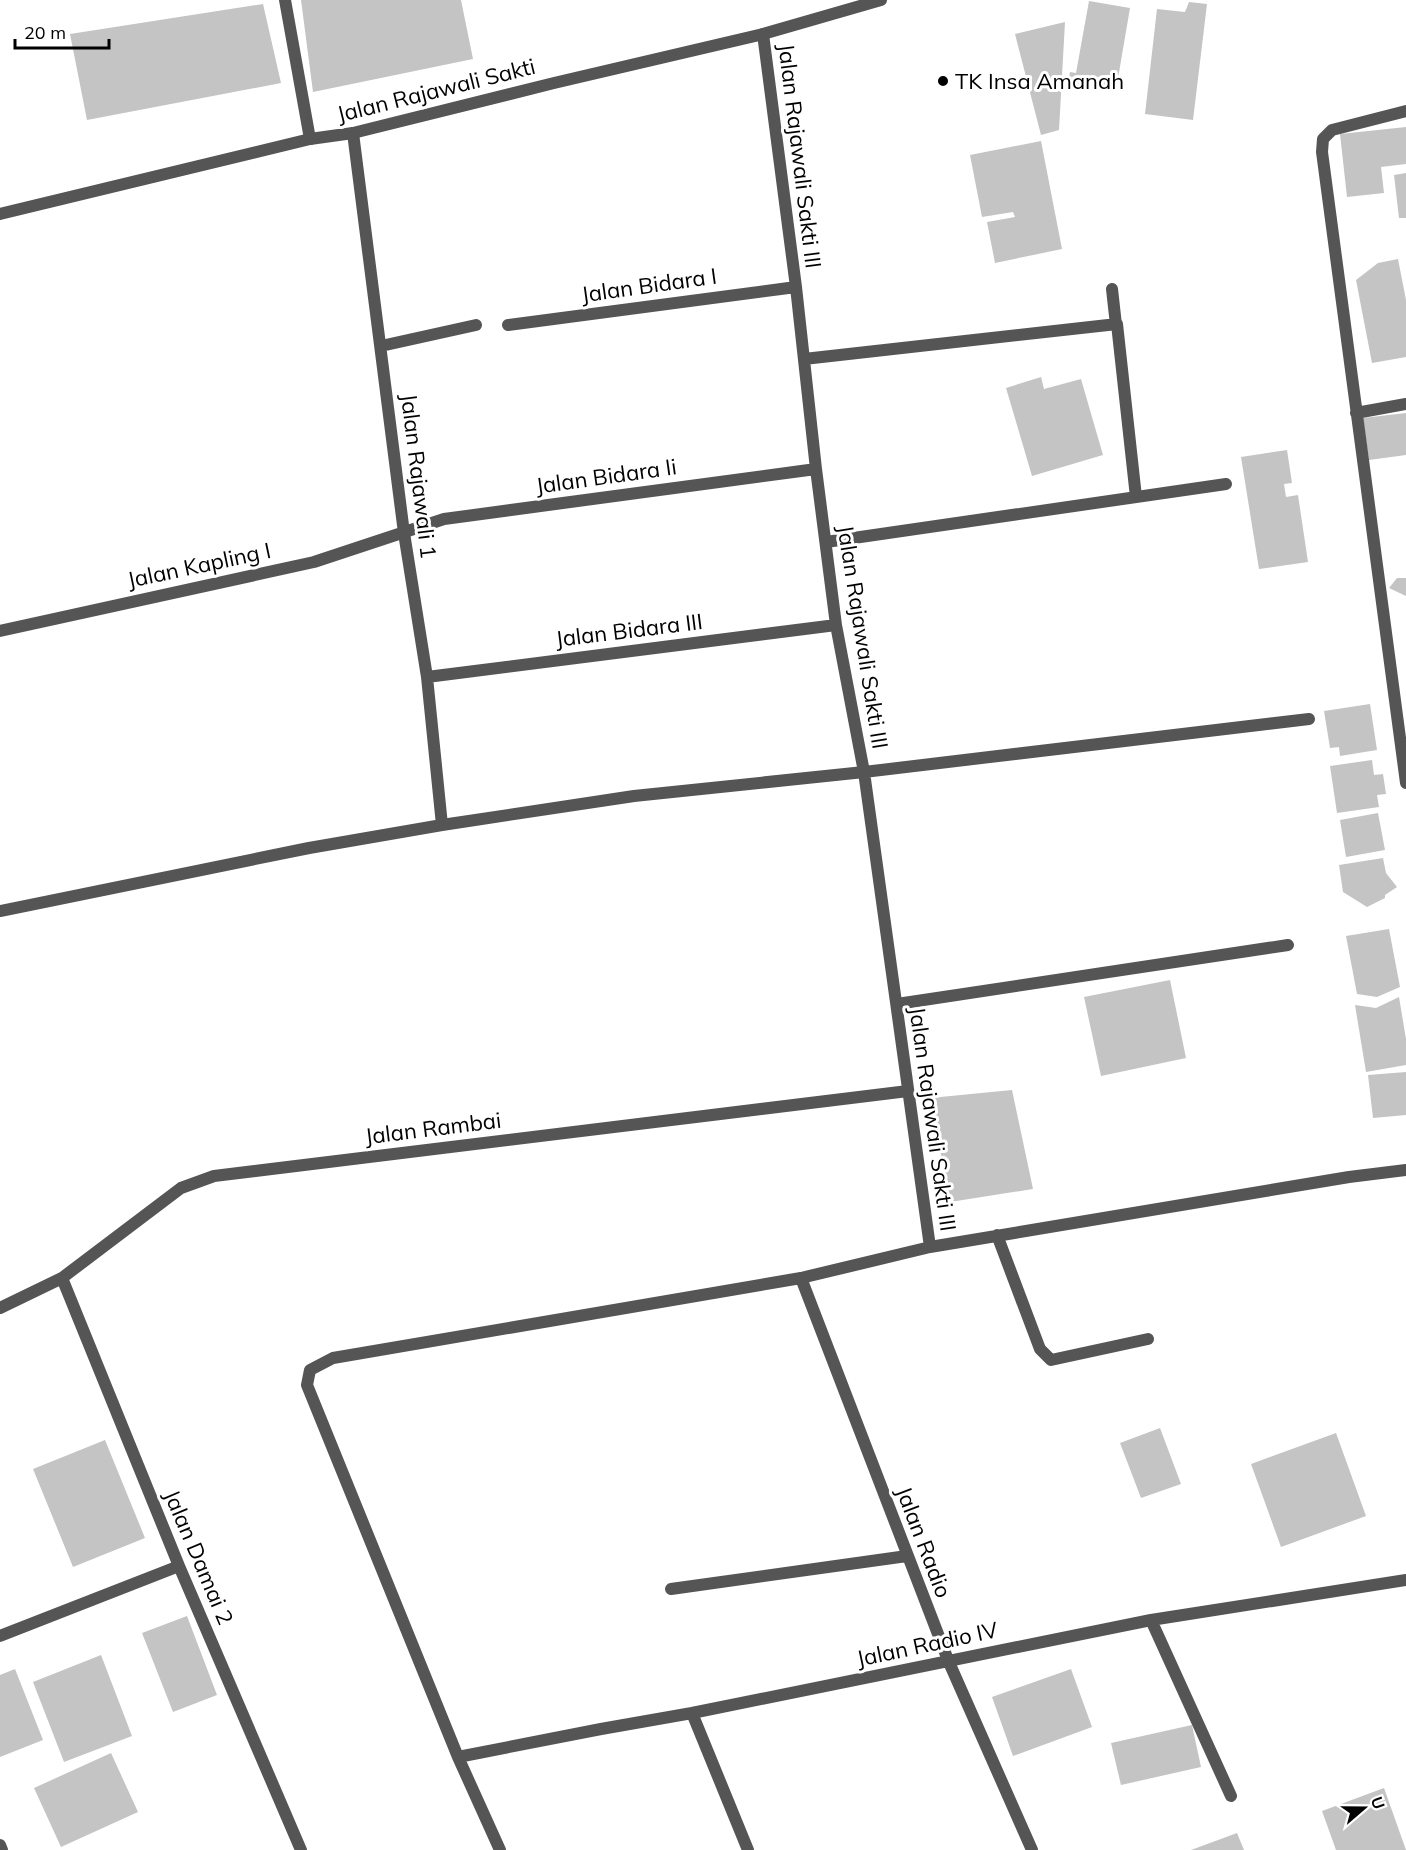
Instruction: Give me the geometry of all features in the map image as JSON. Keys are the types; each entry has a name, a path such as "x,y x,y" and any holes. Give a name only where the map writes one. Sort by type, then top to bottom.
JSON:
{"street":[{"path":"285,0 310,140"},
{"name":"Jalan Rajawali Sakti","path":"0,214 310,140 353,133 763,33 881,0"},
{"name":"Jalan Rajawali Sakti III","path":"763,33 836,625 864,772 930,1247"},
{"path":"1406,111 1332,130 1323,139 1322,152 1406,783"},
{"name":"Jalan Rajawali 1","path":"353,133 404,533 426,677 442,825"},
{"name":"Jalan Bidara I","path":"508,325 796,287"},
{"path":"1112,289 1136,497"},
{"path":"381,346 476,325"},
{"path":"804,358 1116,325"},
{"path":"1356,413 1406,404"},
{"name":"Jalan Bidara Ii","path":"404,533 444,519 816,469"},
{"path":"826,542 1226,483"},
{"name":"Jalan Kapling I","path":"0,631 314,562 404,533"},
{"name":"Jalan Bidara III","path":"426,677 836,625"},
{"path":"0,911 309,848 634,796 864,772 1309,719"},
{"path":"897,1004 1288,945"},
{"name":"Jalan Rambai","path":"0,1308 62,1278 181,1188 214,1176 908,1091"},
{"path":"500,1850 458,1757 307,1385 310,1370 333,1359 801,1278 930,1247 1348,1177 1406,1170"},
{"path":"997,1235 1041,1349 1051,1360 1148,1339"},
{"name":"Jalan Damai 2","path":"62,1278 179,1566 301,1850"},
{"name":"Jalan Radio","path":"801,1278 948,1660 1032,1850"},
{"path":"671,1589 907,1556"},
{"path":"0,1636 179,1566"},
{"name":"Jalan Radio IV","path":"458,1757 692,1713 1151,1620 1406,1581"},
{"path":"1151,1620 1231,1796"},
{"path":"692,1713 748,1850"},
{"path":"0,1845 2,1850"}],"building":[{"path":"301,0 461,0 473,59 313,92"},
{"path":"1089,1 1130,8 1116,90 1068,82 1070,72 1076,73"},
{"path":"1189,2 1207,4 1193,120 1145,114 1157,9 1185,12"},
{"path":"263,4 281,83 87,120 70,34"},
{"path":"1065,22 1059,130 1041,135 1015,34"},
{"path":"1406,127 1406,164 1381,167 1384,193 1347,197 1340,134"},
{"path":"1041,141 1062,249 995,263 987,222 1015,217 1013,212 982,217 970,155"},
{"path":"1406,173 1406,218 1399,218 1394,175"},
{"path":"1398,259 1406,300 1406,357 1372,363 1356,280 1378,263"},
{"path":"1041,377 1044,389 1081,379 1103,455 1032,476 1006,388"},
{"path":"1406,413 1406,455 1369,460 1363,418"},
{"path":"1287,450 1292,483 1284,484 1286,497 1298,495 1308,562 1259,569 1241,457"},
{"path":"1397,578 1406,578 1406,596 1389,588"},
{"path":"1370,704 1377,750 1340,756 1339,747 1330,748 1324,711"},
{"path":"1372,760 1374,775 1383,774 1386,794 1377,795 1379,807 1337,813 1330,766"},
{"path":"1378,813 1385,850 1346,857 1340,820"},
{"path":"1383,858 1386,873 1397,887 1385,895 1385,898 1367,907 1343,892 1339,865"},
{"path":"1389,929 1400,987 1377,997 1357,994 1346,936"},
{"path":"1170,980 1186,1058 1101,1076 1084,997"},
{"path":"1399,997 1406,1039 1406,1065 1366,1072 1355,1005 1376,1008"},
{"path":"1406,1072 1406,1115 1373,1118 1368,1075"},
{"path":"1012,1090 1033,1189 950,1202 930,1098"},
{"path":"1160,1428 1181,1484 1141,1498 1120,1443"},
{"path":"1336,1433 1366,1516 1281,1547 1251,1464"},
{"path":"105,1440 145,1538 73,1567 33,1469"},
{"path":"187,1616 217,1695 173,1712 142,1633"},
{"path":"101,1655 132,1736 64,1762 33,1682"},
{"path":"15,1669 43,1740 0,1757 0,1675"},
{"path":"1071,1669 1092,1727 1013,1756 992,1697"},
{"path":"1192,1725 1201,1767 1121,1785 1111,1743"},
{"path":"111,1753 138,1812 61,1847 34,1788"},
{"path":"1384,1788 1406,1850 1336,1850 1322,1811"},
{"path":"1237,1833 1244,1850 1191,1850"}],"place":[{"name":"TK Insa Amanah","path":"943,81"}]}
